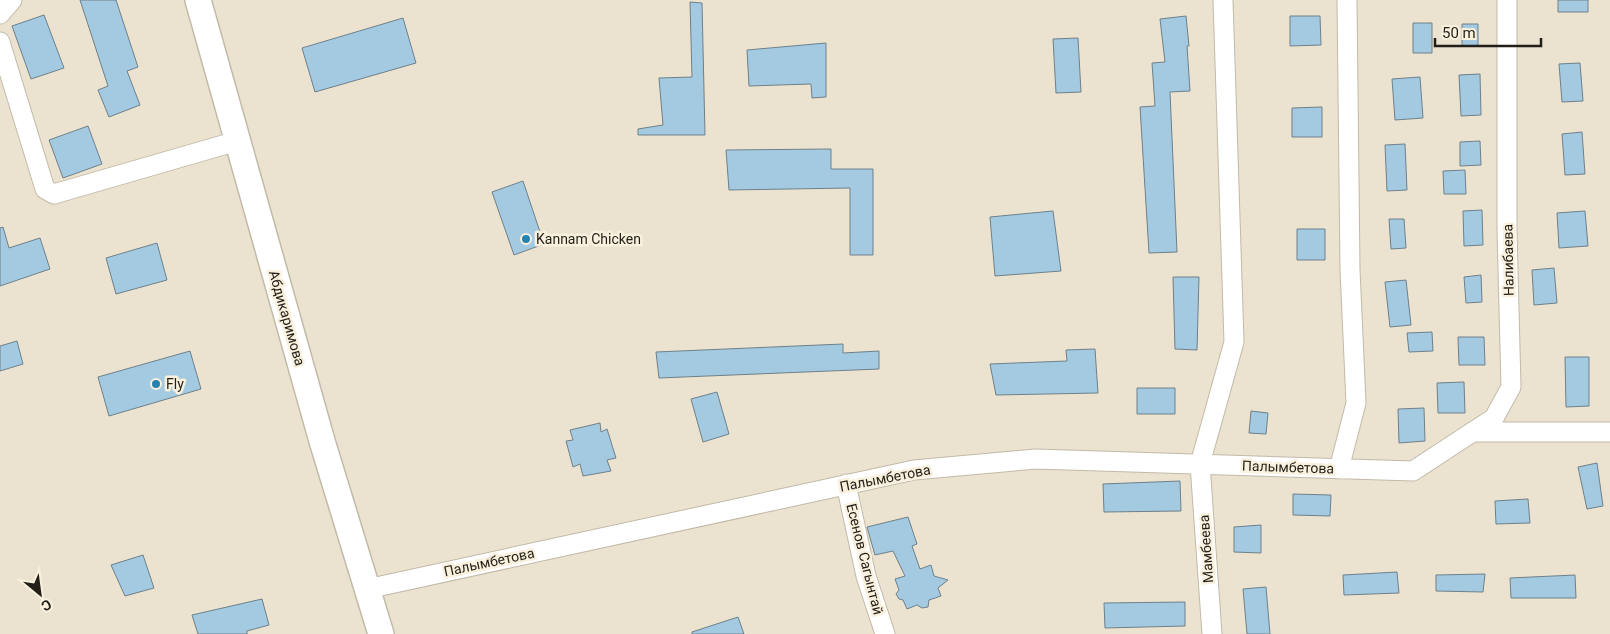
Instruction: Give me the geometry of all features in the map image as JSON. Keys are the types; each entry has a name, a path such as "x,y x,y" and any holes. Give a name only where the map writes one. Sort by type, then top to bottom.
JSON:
{"main road":[{"name":"Абдикаримова","path":"198,0 318,427 367,589 377,633"}],"street":[{"path":"0,14 12,0"},
{"path":"1200,464 1234,342 1223,0"},
{"path":"1339,469 1356,403 1350,270 1347,0"},
{"name":"Налибаева","path":"1413,471 1494,418 1511,387 1507,231 1507,0"},
{"path":"0,42 45,190 54,194 237,141"},
{"path":"1472,432 1610,432"},
{"name":"Палымбетова","path":"367,589 914,470 1036,459 1413,471"},
{"name":"Мамбеева","path":"1200,464 1212,634"},
{"name":"Есенов Сагынтай","path":"846,484 866,576 885,634"}],"building":[{"path":"80,0 116,0 138,67 127,71 140,105 109,117 98,90 108,86"},
{"path":"1558,0 1588,0 1588,12 1558,12"},
{"path":"690,2 702,3 705,135 638,135 638,129 663,125 659,78 692,77"},
{"path":"44,15 64,68 31,79 12,26"},
{"path":"1186,16 1190,91 1170,92 1177,252 1149,253 1140,107 1155,106 1152,63 1165,62 1160,19"},
{"path":"1290,16 1320,16 1321,45 1290,46"},
{"path":"403,18 416,63 315,92 302,48"},
{"path":"1413,23 1432,23 1432,53 1413,53"},
{"path":"1462,24 1478,24 1478,46 1462,46"},
{"path":"1078,38 1081,92 1056,93 1053,39"},
{"path":"826,43 826,97 812,98 811,84 749,86 747,50"},
{"path":"1580,63 1583,101 1562,102 1559,64"},
{"path":"1480,74 1481,115 1461,116 1459,75"},
{"path":"1420,77 1423,118 1395,120 1392,79"},
{"path":"1322,107 1322,137 1292,137 1292,108"},
{"path":"88,126 102,164 63,178 49,140"},
{"path":"1582,132 1585,174 1565,175 1562,134"},
{"path":"1480,141 1481,165 1460,166 1460,142"},
{"path":"1405,144 1407,190 1387,191 1385,145"},
{"path":"831,149 831,169 873,169 873,255 850,255 850,188 729,190 726,150"},
{"path":"1465,170 1466,194 1444,194 1443,171"},
{"path":"523,181 544,244 514,255 492,192"},
{"path":"1482,210 1483,245 1464,246 1463,211"},
{"path":"1053,211 1061,271 995,276 990,217"},
{"path":"1585,211 1588,246 1559,248 1557,213"},
{"path":"1389,219 1404,219 1406,248 1391,249"},
{"path":"3,227 9,248 40,238 50,269 0,286 0,228"},
{"path":"1297,229 1325,229 1325,260 1297,260"},
{"path":"157,243 167,280 116,294 106,258"},
{"path":"1554,268 1557,303 1534,305 1532,270"},
{"path":"1481,275 1482,302 1466,303 1464,277"},
{"path":"1173,277 1199,277 1197,350 1175,349"},
{"path":"1406,280 1411,325 1390,327 1385,282"},
{"path":"1432,332 1433,351 1409,352 1407,333"},
{"path":"1458,337 1484,337 1485,365 1459,365"},
{"path":"17,341 23,364 0,371 0,346"},
{"path":"843,344 843,353 879,351 879,369 659,378 656,352"},
{"path":"1095,349 1098,393 996,395 990,364 1067,361 1066,350"},
{"path":"190,351 201,389 109,416 98,377"},
{"path":"1565,357 1589,357 1589,406 1566,407"},
{"path":"1464,382 1465,413 1438,413 1437,383"},
{"path":"1137,388 1175,388 1175,414 1137,414"},
{"path":"717,392 729,434 703,442 691,399"},
{"path":"1424,408 1425,441 1399,443 1398,409"},
{"path":"1251,411 1268,413 1266,434 1249,433"},
{"path":"600,423 601,432 607,429 616,458 607,460 611,471 583,476 580,464 573,467 566,441 573,440 570,430"},
{"path":"1597,463 1603,506 1587,509 1578,467"},
{"path":"1180,481 1181,511 1104,512 1103,484"},
{"path":"1293,494 1331,495 1330,516 1293,515"},
{"path":"1528,499 1530,523 1496,524 1495,501"},
{"path":"908,517 917,544 912,546 920,569 931,565 934,576 948,580 938,588 941,596 929,600 928,607 922,608 917,605 907,609 903,600 899,599 896,594 899,590 895,579 905,576 893,551 875,555 867,527"},
{"path":"1261,525 1261,553 1234,552 1234,527"},
{"path":"143,555 154,588 125,596 111,565"},
{"path":"1397,572 1399,593 1344,595 1343,575"},
{"path":"1485,574 1483,592 1436,591 1436,575"},
{"path":"1575,575 1576,598 1511,598 1510,578"},
{"path":"1266,587 1270,634 1247,634 1243,589"},
{"path":"262,599 269,625 247,631 247,634 198,634 192,615"},
{"path":"1185,602 1185,626 1105,628 1104,603"},
{"path":"738,617 744,634 692,634 692,632"}],"place":[{"name":"Kannam Chicken","path":"526,239"},
{"name":"Fly","path":"156,384"}]}
